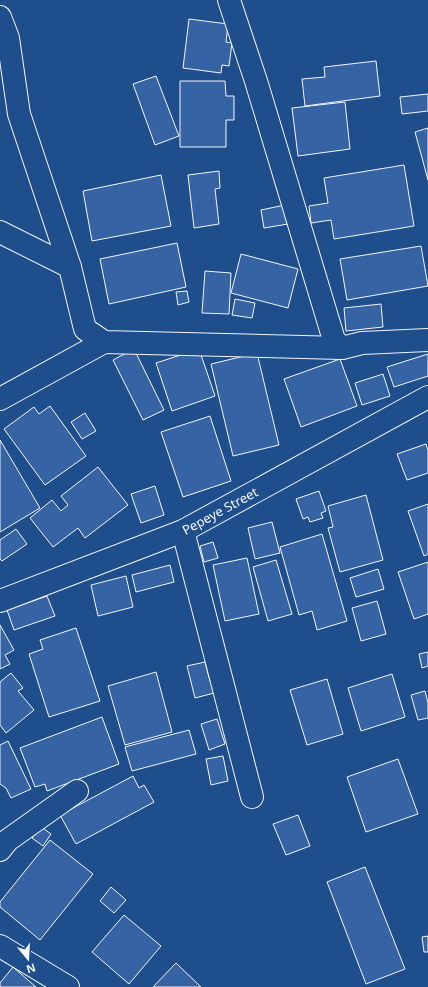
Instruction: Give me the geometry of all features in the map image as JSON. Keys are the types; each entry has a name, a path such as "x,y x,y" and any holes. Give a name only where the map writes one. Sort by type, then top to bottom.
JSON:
{"street":[{"path":"228,0 256,81 334,340 342,348"},
{"path":"0,17 8,38 19,114 70,267 85,329 104,342"},
{"path":"0,232 70,267"},
{"path":"0,399 104,342 342,348 362,343 428,340"},
{"name":"Pepeye Street","path":"0,601 183,531 428,397"},
{"path":"183,531 252,797"},
{"path":"0,850 8,840 78,791"},
{"path":"0,946 68,987"}],"building":[{"path":"189,19 228,24 226,42 232,43 229,66 222,65 221,73 183,68"},
{"path":"376,61 380,96 305,106 302,79 325,77 324,67"},
{"path":"156,76 179,136 155,145 133,84"},
{"path":"180,81 225,81 226,96 234,96 234,120 226,120 226,147 180,147"},
{"path":"428,94 428,111 402,114 400,97"},
{"path":"345,102 350,149 298,156 292,108"},
{"path":"428,128 428,180 415,132"},
{"path":"404,165 414,226 334,239 331,220 311,223 309,206 328,203 324,178"},
{"path":"219,171 220,188 215,189 219,224 194,228 188,175"},
{"path":"161,175 171,226 92,241 83,191"},
{"path":"285,205 288,224 264,228 261,210"},
{"path":"177,243 186,287 109,304 100,259"},
{"path":"421,246 428,286 347,300 340,259"},
{"path":"241,254 298,269 288,308 231,293"},
{"path":"205,271 231,273 229,314 202,313"},
{"path":"187,291 189,302 178,305 176,292"},
{"path":"235,299 255,303 252,318 232,315"},
{"path":"381,304 383,327 346,331 344,308"},
{"path":"134,349 164,410 143,420 113,360"},
{"path":"199,349 215,396 172,411 156,363"},
{"path":"257,353 279,445 233,456 211,364"},
{"path":"428,354 428,376 394,387 387,367"},
{"path":"340,359 357,406 301,427 284,379"},
{"path":"383,374 390,396 362,405 355,383"},
{"path":"50,406 86,456 45,485 4,429 34,407 39,414"},
{"path":"85,413 96,431 82,439 71,422"},
{"path":"210,416 231,481 183,497 161,432"},
{"path":"0,440 40,508 0,532"},
{"path":"426,444 428,450 428,473 407,480 397,454"},
{"path":"98,467 128,505 85,538 78,528 53,547 30,518 52,500 61,511 68,505 61,496"},
{"path":"155,486 164,515 141,523 131,494"},
{"path":"319,491 326,511 321,513 323,518 310,522 308,517 303,519 296,499"},
{"path":"366,495 383,560 340,572 328,528 333,527 328,506"},
{"path":"428,504 428,554 424,556 408,511"},
{"path":"272,522 280,553 255,559 248,528"},
{"path":"16,529 27,544 2,561 0,559 0,540"},
{"path":"322,534 347,621 317,630 312,611 299,615 280,547"},
{"path":"213,542 218,558 204,562 200,546"},
{"path":"247,558 259,614 225,621 213,565"},
{"path":"276,560 292,614 268,621 253,567"},
{"path":"428,562 428,614 414,619 398,572"},
{"path":"170,565 174,582 136,592 132,575"},
{"path":"378,569 384,589 356,597 350,578"},
{"path":"126,576 133,607 98,616 91,585"},
{"path":"47,596 55,616 14,630 7,610"},
{"path":"377,601 386,634 361,641 352,608"},
{"path":"0,625 14,650 5,655 10,664 0,669"},
{"path":"76,628 100,701 49,717 29,654 43,649 40,640"},
{"path":"428,652 428,666 422,668 419,654"},
{"path":"205,662 210,681 215,680 218,692 195,698 187,666"},
{"path":"156,672 172,732 125,745 108,686"},
{"path":"11,673 23,688 18,691 34,710 6,733 0,725 0,682"},
{"path":"392,674 405,717 361,731 348,688"},
{"path":"327,679 343,734 307,745 290,690"},
{"path":"425,691 428,703 428,718 418,720 411,695"},
{"path":"102,717 119,764 47,791 45,784 35,787 20,748"},
{"path":"217,719 225,744 209,750 201,724"},
{"path":"189,730 196,754 132,771 125,747"},
{"path":"8,741 31,789 11,798 6,788 0,784 0,745"},
{"path":"223,756 228,781 211,785 206,759"},
{"path":"398,759 418,814 366,832 347,777"},
{"path":"133,776 139,788 144,785 154,802 76,844 60,815"},
{"path":"298,815 310,846 286,855 273,824"},
{"path":"40,826 51,834 43,846 32,838"},
{"path":"50,840 93,874 40,940 0,907 0,902"},
{"path":"365,867 405,969 366,984 327,882"},
{"path":"111,887 126,900 114,913 100,901"},
{"path":"124,915 161,946 129,984 92,952"},
{"path":"428,936 428,952 424,952 422,937"},
{"path":"176,963 201,987 153,987"},
{"path":"13,967 36,987 0,987 0,983"}]}
